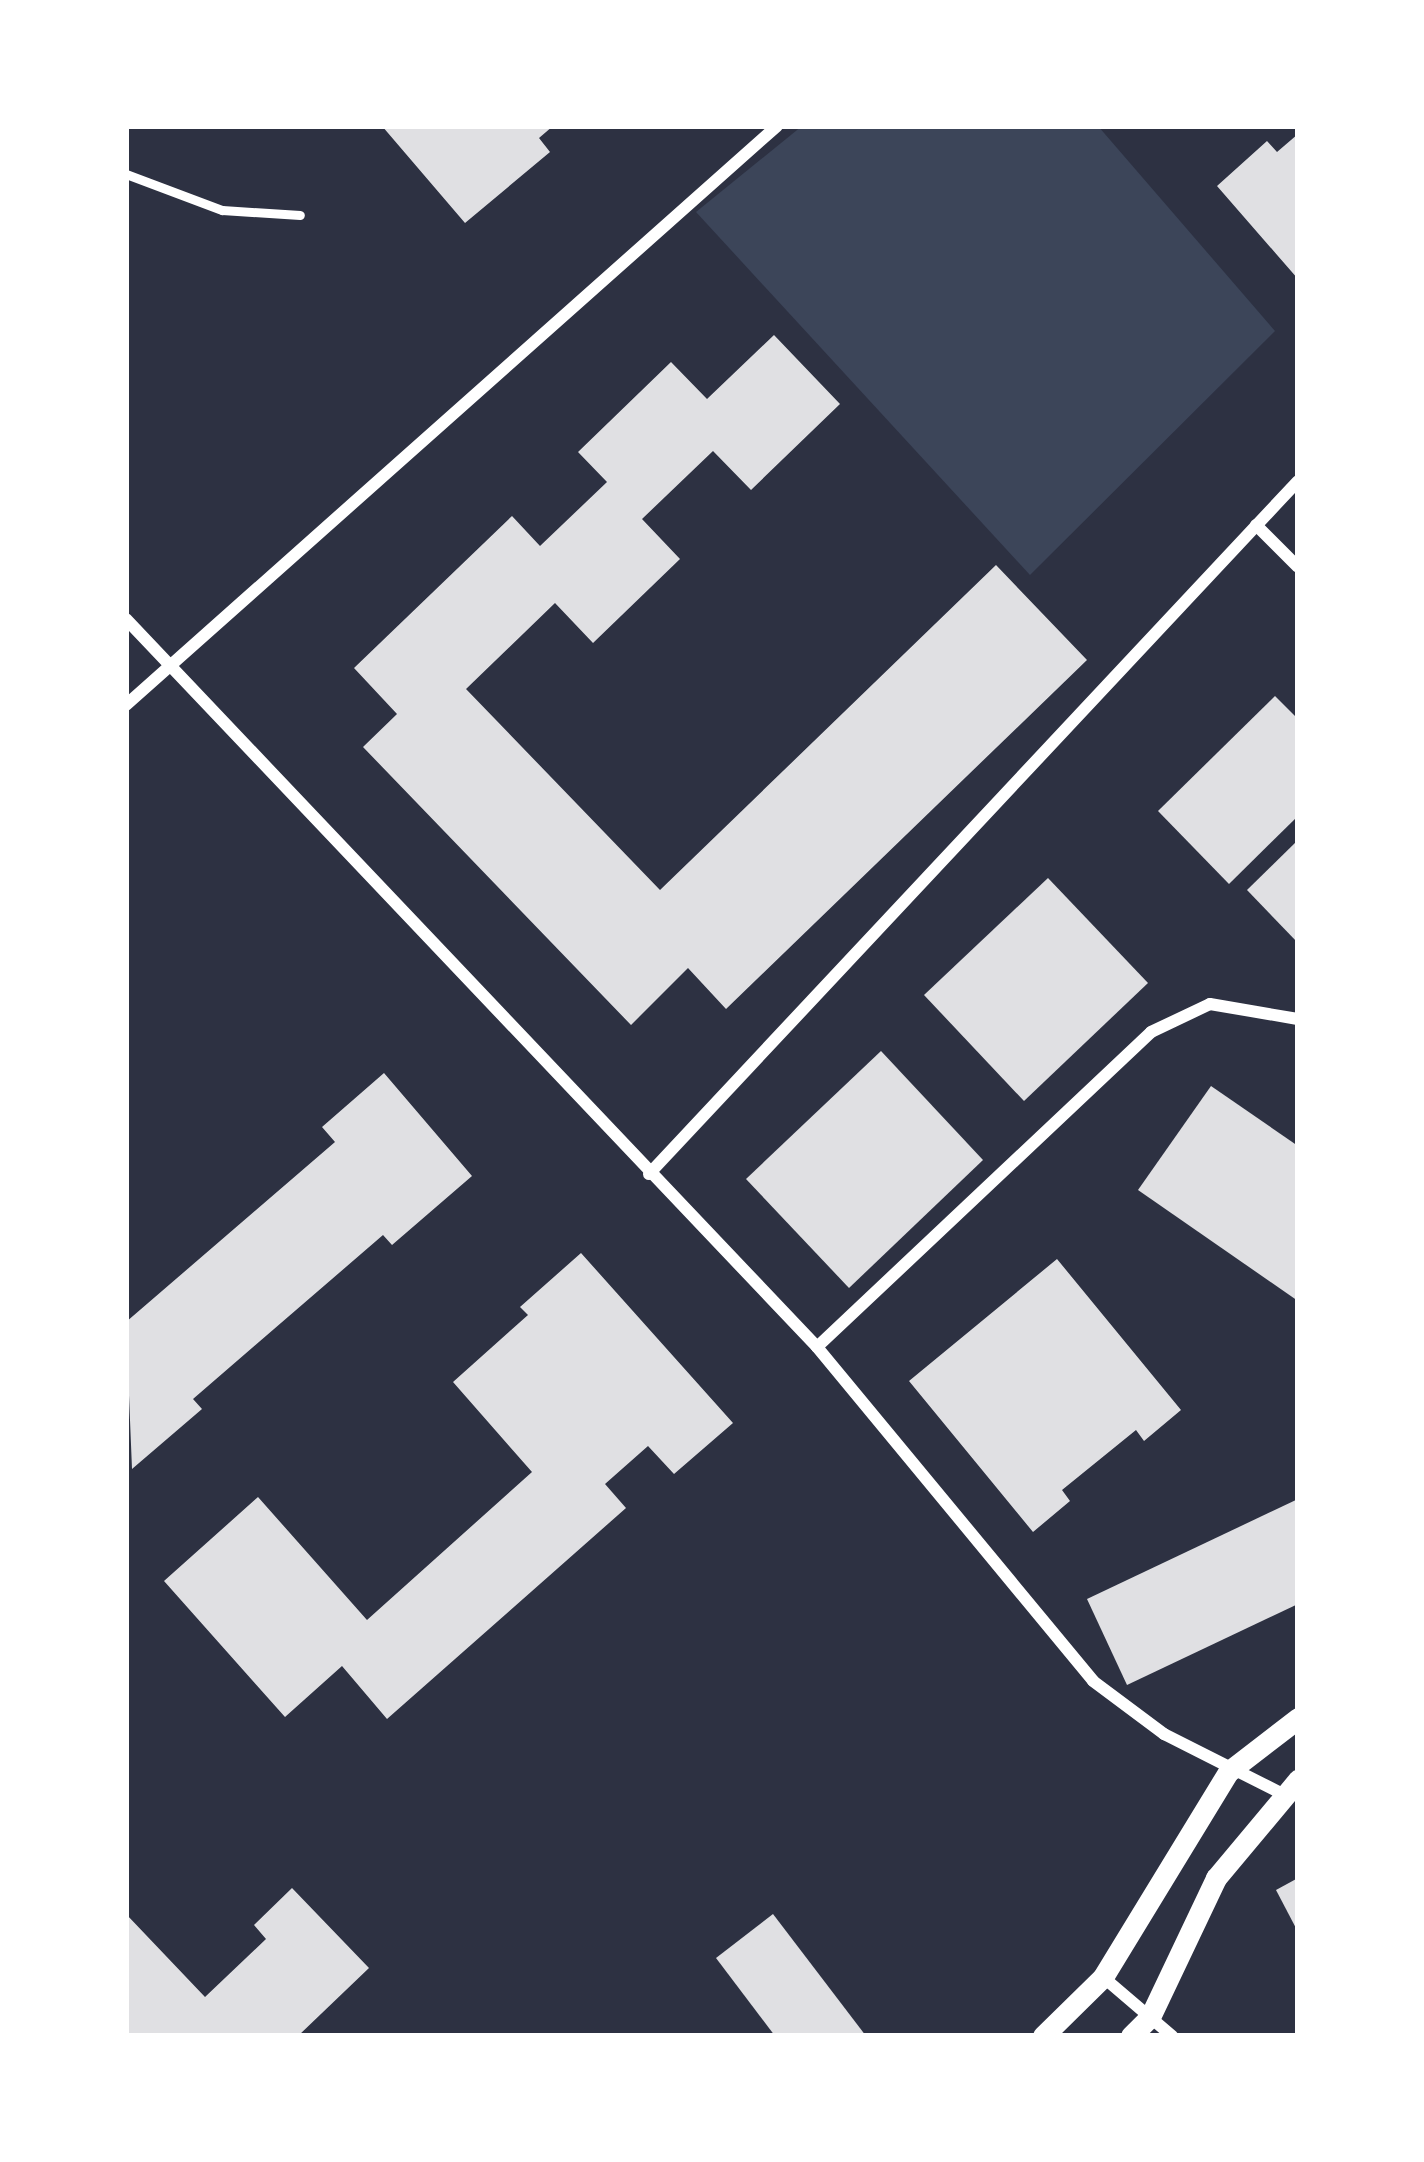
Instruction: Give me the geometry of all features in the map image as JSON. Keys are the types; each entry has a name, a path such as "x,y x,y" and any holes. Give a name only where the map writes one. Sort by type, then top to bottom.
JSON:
{"street":[{"path":"126,705 778,126"},
{"path":"650,1174 1298,481"},
{"path":"1256,525 1298,568"},
{"path":"126,620 817,1347 1093,1681 1228,1772 1290,1786 1216,1878 1150,2017 1131,2036"},
{"path":"817,1347 1150,1032 1210,1004 1298,1019"},
{"path":"1042,2036 1103,1977 1228,1772 1298,1718"},
{"path":"1103,1977 1172,2036"}],"lane":[{"path":"750,126 762,139"},
{"path":"126,174 222,210 300,214"}],"shaded area":[{"path":"802,126 1098,126 1275,331 1030,575 696,212"}],"building":[{"path":"382,126 553,126 539,138 550,152 465,223"},
{"path":"1298,134 1298,279 1217,186 1267,141 1277,152"},
{"path":"774,335 840,404 751,490 713,451 642,519 680,559 593,643 555,603 466,689 660,890 996,565 1087,660 726,1009 688,968 631,1025 363,747 397,714 354,668 512,516 540,546 607,482 578,452 671,362 707,399"},
{"path":"1275,696 1298,719 1298,816 1229,884 1158,811"},
{"path":"1298,840 1298,943 1247,890"},
{"path":"1048,878 1148,983 1024,1101 924,995"},
{"path":"881,1051 983,1160 849,1288 746,1179"},
{"path":"384,1073 472,1176 392,1245 383,1235 193,1399 202,1409 132,1469 126,1322 335,1142 322,1127"},
{"path":"1211,1086 1298,1146 1298,1301 1138,1190"},
{"path":"581,1253 733,1423 674,1474 648,1446 605,1484 626,1508 387,1719 342,1666 285,1717 164,1581 258,1497 367,1620 532,1472 453,1382 528,1315 520,1307"},
{"path":"1057,1259 1181,1410 1144,1441 1136,1430 1062,1490 1070,1501 1033,1532 909,1381"},
{"path":"1298,1499 1298,1604 1127,1685 1087,1599"},
{"path":"1298,1878 1298,1932 1276,1890"},
{"path":"292,1888 369,1968 298,2036 126,2036 126,1914 205,1997 266,1939 254,1925"},
{"path":"773,1914 866,2036 775,2036 716,1958"}]}
